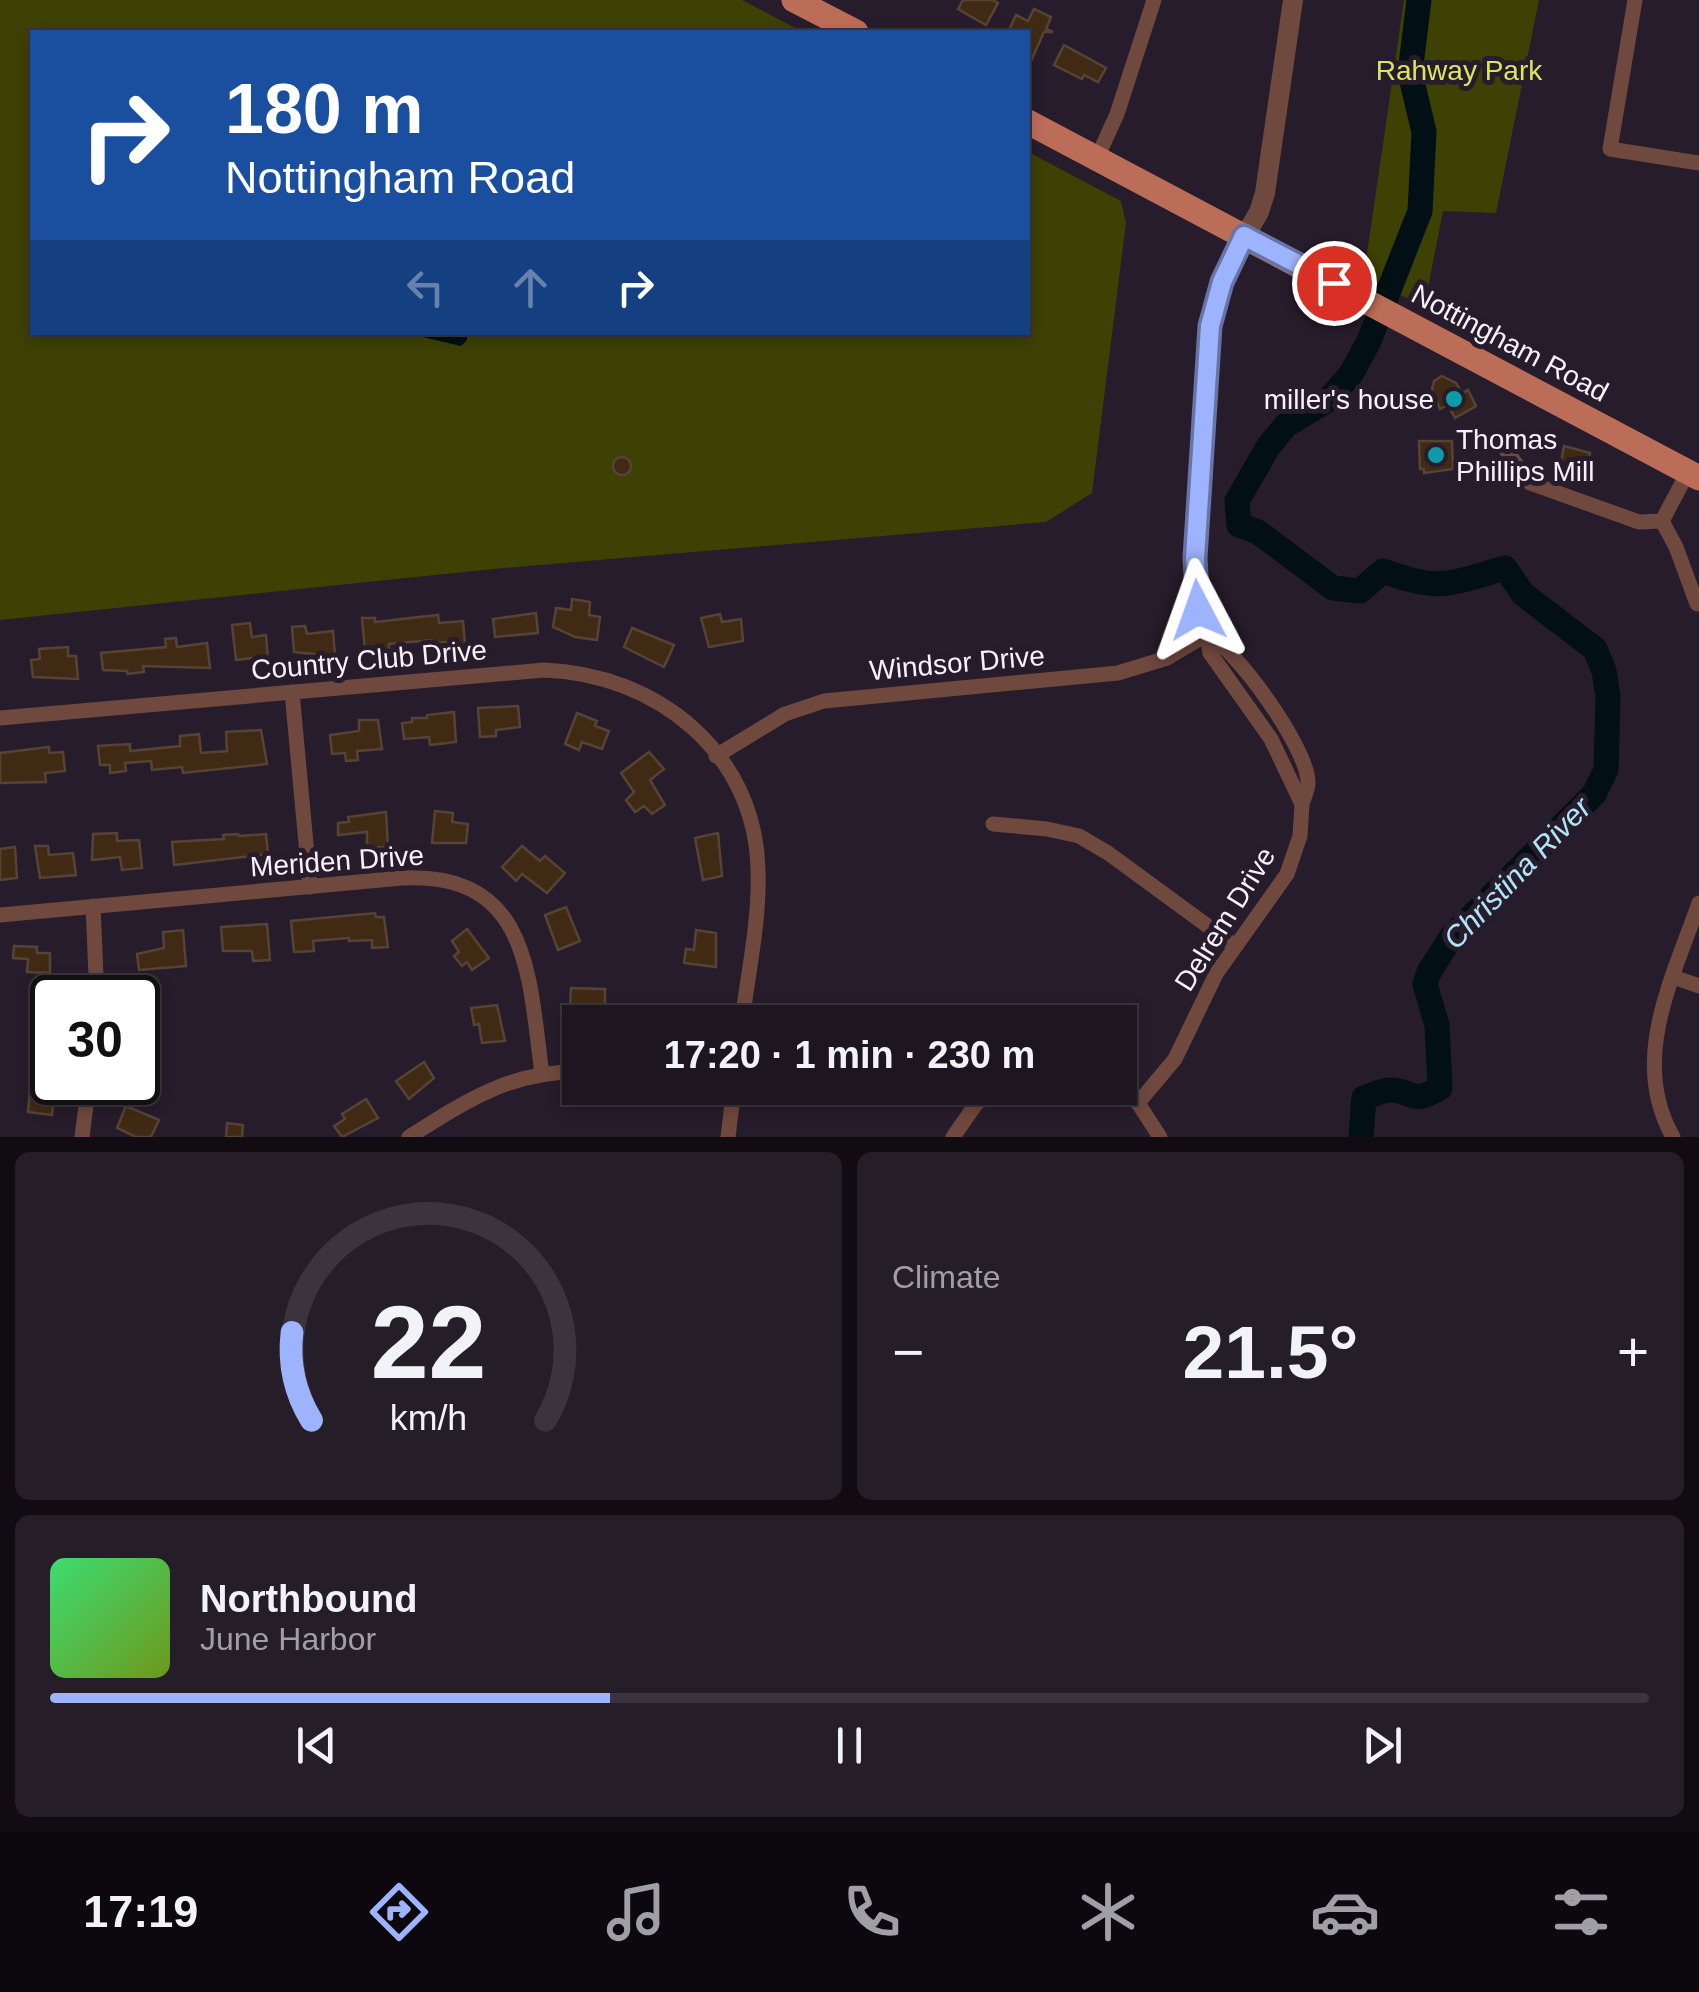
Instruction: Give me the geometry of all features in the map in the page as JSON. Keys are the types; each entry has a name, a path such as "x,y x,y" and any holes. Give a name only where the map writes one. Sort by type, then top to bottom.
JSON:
{"main road":[{"path":"794,0 852,30"},
{"name":"Nottingham Road","path":"1030,123 1693,475"}],"street":[{"path":"1096,158 1117,114 1154,0"},
{"path":"1207,634 1198,610 1194,576 1210,326 1222,282 1265,193 1293,0"},
{"path":"1635,0 1610,148 1699,164"},
{"path":"1506,450 1530,483 1639,522 1662,521"},
{"path":"1662,521 1693,475"},
{"path":"1662,521 1697,604"},
{"name":"Windsor Drive","path":"716,756 785,714 824,701 1118,673 1167,658 1207,634"},
{"name":"Delrem Drive","path":"1138,1104 1175,1059 1205,994 1287,874 1300,836 1302,804 1309,783 1292,736 1224,643 1207,634"},
{"name":"Country Club Drive","path":"0,718 519,671 586,674 628,687 663,703 690,723 716,756 746,809 756,850 756,915 744,1005"},
{"path":"292,692 310,886"},
{"path":"993,824 1079,836 1235,946"},
{"name":"Meriden Drive","path":"0,914 421,877 456,884 488,901 512,928 524,953 542,1074"},
{"path":"1673,1137 1658,1097 1654,1066 1656,1026 1699,903"},
{"path":"93,906 96,975"},
{"path":"1673,977 1699,986"},
{"path":"409,1137 491,1088 542,1074 562,1073"},
{"path":"1138,1104 1160,1137"},
{"path":"82,1137 86,1105"},
{"path":"728,1105 728,1137"},
{"path":"954,1137 965,1116 978,1105"}],"green space":[{"path":"0,0 742,0 799,30 30,30 30,335 1030,335 1030,153 1121,201 1126,223 1092,493 1046,522 493,569 0,620"},
{"name":"Rahway Park","path":"1404,0 1539,0 1496,213 1443,211 1424,308 1364,274"}],"shaded area":[{"path":"414,335 467,335 461,346"}],"building":[{"path":"963,0 998,3 986,25 958,9"},
{"path":"1034,9 1051,17 1046,29 1053,32 1044,32 1030,64 1030,30 1009,30 1016,15 1028,21"},
{"path":"1064,45 1106,68 1098,82 1054,65"},
{"name":"miller's house","path":"1442,376 1456,383 1462,393 1468,390 1476,406 1455,418 1448,405 1440,409 1432,390 1434,381"},
{"name":"Thomas Phillips Mill","path":"1419,441 1452,441 1453,469 1424,473 1420,469"},
{"path":"1564,446 1590,453 1586,478 1558,478"},
{"path":"622,457 631,466 622,475 613,466"},
{"path":"572,599 590,602 589,615 600,617 597,640 575,637 553,627 556,608 571,610"},
{"path":"536,613 538,633 495,637 493,619"},
{"path":"720,614 722,622 741,619 743,641 709,647 701,618"},
{"path":"438,615 439,623 463,621 465,644 449,646 448,642 432,640 389,644 389,649 365,651 362,618 375,618 375,622"},
{"path":"250,623 252,637 266,635 268,661 236,660 232,625"},
{"path":"305,626 307,634 333,631 335,656 294,652 292,627"},
{"path":"632,628 674,645 664,667 624,647"},
{"path":"176,638 177,647 207,643 210,668 143,666 144,672 128,674 103,670 101,653 166,647 165,639"},
{"path":"68,647 68,656 76,656 78,679 33,677 31,660 40,659 39,649"},
{"path":"518,706 520,727 480,737 478,708"},
{"path":"454,712 456,742 430,745 429,737 404,739 402,723"},
{"path":"577,713 609,731 602,749 582,742 579,750 565,744"},
{"path":"359,720 378,720 382,749 357,751 358,760 346,761 345,753 332,754 330,735 359,731"},
{"path":"261,730 267,764 183,773 182,767 152,770 151,761 125,763 126,771 110,773 110,765 100,765 98,746 130,744 130,751 180,746 180,736 199,734 201,753 227,751 226,732"},
{"path":"49,747 49,753 63,752 65,771 45,773 46,782 0,783 0,753"},
{"path":"649,752 664,769 650,780 665,805 652,814 644,806 635,812 626,800 634,792 621,773"},
{"path":"435,811 453,813 452,822 468,824 466,843 432,843"},
{"path":"386,812 388,847 367,848 367,832 338,835 338,823 349,822 348,817"},
{"path":"117,833 117,841 139,840 142,868 122,870 120,857 92,860 93,834"},
{"path":"718,833 722,876 703,880 695,838"},
{"path":"266,834 268,854 174,865 172,842 224,839 223,835"},
{"path":"35,846 48,846 49,855 73,853 76,875 40,878"},
{"path":"522,846 540,861 545,856 565,873 547,893 522,874 516,881 502,867"},
{"path":"15,847 17,878 0,880 0,849"},
{"path":"566,907 580,941 558,950 545,915"},
{"path":"375,913 376,917 384,917 388,947 372,948 372,940 349,938 313,941 314,951 294,952 291,921"},
{"path":"267,924 270,960 253,961 252,951 223,951 221,927"},
{"path":"467,929 489,958 472,970 467,962 462,966 454,956 459,952 452,941"},
{"path":"183,930 186,966 139,970 137,954 164,948 163,932"},
{"path":"696,930 716,933 716,967 684,963 686,949 694,950"},
{"path":"14,946 37,947 37,953 50,953 50,973 27,972 28,959 13,958"},
{"path":"571,988 605,989 605,1005 570,1005"},
{"path":"497,1005 505,1041 482,1043 471,1008"},
{"path":"424,1062 434,1078 409,1099 396,1081"},
{"path":"30,1089 30,1105 53,1105 52,1115 28,1112"},
{"path":"366,1099 378,1118 342,1137 334,1126 345,1119 342,1114"},
{"path":"126,1106 159,1120 151,1137 136,1137 117,1128"},
{"path":"227,1123 243,1125 242,1137 226,1137"}],"waterway":[{"name":"Christina River","path":"1361,1137 1364,1098 1390,1090 1423,1096 1440,1088 1437,1025 1425,984 1429,972 1452,936 1594,794 1606,770 1608,696 1595,649 1523,594 1505,568 1444,583 1418,582 1383,571 1360,591 1333,588 1258,532 1239,525 1237,501 1268,447 1286,425 1328,400 1351,374 1369,341 1420,211 1424,132 1410,73 1419,0"}],"place":[{"name":"miller's house","path":"1454,399"},
{"name":"Thomas Phillips Mill","path":"1436,455"}],"route":[{"path":"1198,610 1195,558 1210,326 1216,296 1244,236 1334,283"}]}
